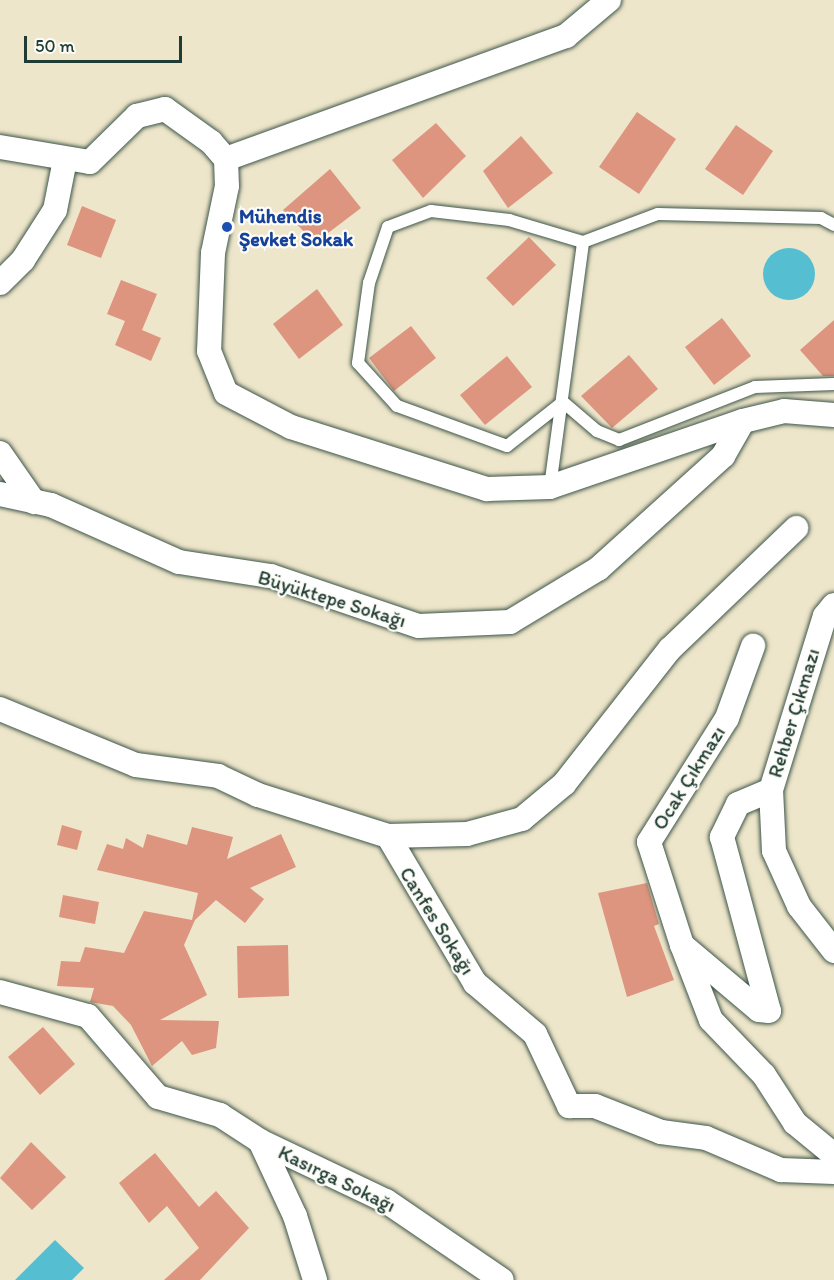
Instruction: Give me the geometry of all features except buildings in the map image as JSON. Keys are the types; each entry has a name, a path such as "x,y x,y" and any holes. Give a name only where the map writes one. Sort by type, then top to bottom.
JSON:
{"street":[{"path":"226,159 566,36 609,0"},
{"path":"0,147 65,160 90,162 137,116 165,109 226,159 227,186 213,253 209,351 226,393 291,427 487,489 550,487 743,421 784,411 834,415"},
{"path":"0,283 23,260 55,210 65,160"},
{"name":"Büyüktepe Sokağı","path":"0,494 34,502 179,562 271,576 419,626 510,622 598,569 723,456 743,421"},
{"path":"0,453 34,502"},
{"path":"0,709 136,765 218,776 258,795 388,836 467,834 522,819 564,784 670,649 796,528"},
{"name":"Rehber Çıkmazı","path":"771,790 825,616 834,605"},
{"name":"Ocak Çıkmazı","path":"682,945 649,842 727,718 753,646"},
{"path":"682,945 759,1010 769,1011 722,837 738,804 771,790 774,851 799,906 834,951"},
{"name":"Canfes Sokağı","path":"388,836 476,983 535,1034 569,1106 595,1106 661,1132 706,1138 781,1170 834,1172"},
{"path":"682,945 711,1020 764,1075 795,1123 834,1155"},
{"name":"Kasırga Sokağı","path":"0,992 88,1016 158,1097 220,1115 260,1141 386,1201 502,1280"},
{"path":"260,1141 295,1216 315,1280"}],"lane":[{"path":"563,402 507,446 397,406 358,363 369,283 388,227 431,211 509,220 583,242 658,214 821,218 834,225"},
{"path":"550,487 583,242"},
{"path":"563,402 597,431 619,440 755,387 834,384"}],"water":[{"path":"784,248 794,248 803,252 811,260 815,274 811,288 803,296 794,300 784,300 775,296 767,288 763,279 763,269 767,260 775,252"},
{"path":"55,1240 84,1268 72,1280 15,1280"}],"place":[{"name":"Mühendis Şevket Sokak","path":"227,227"}]}
